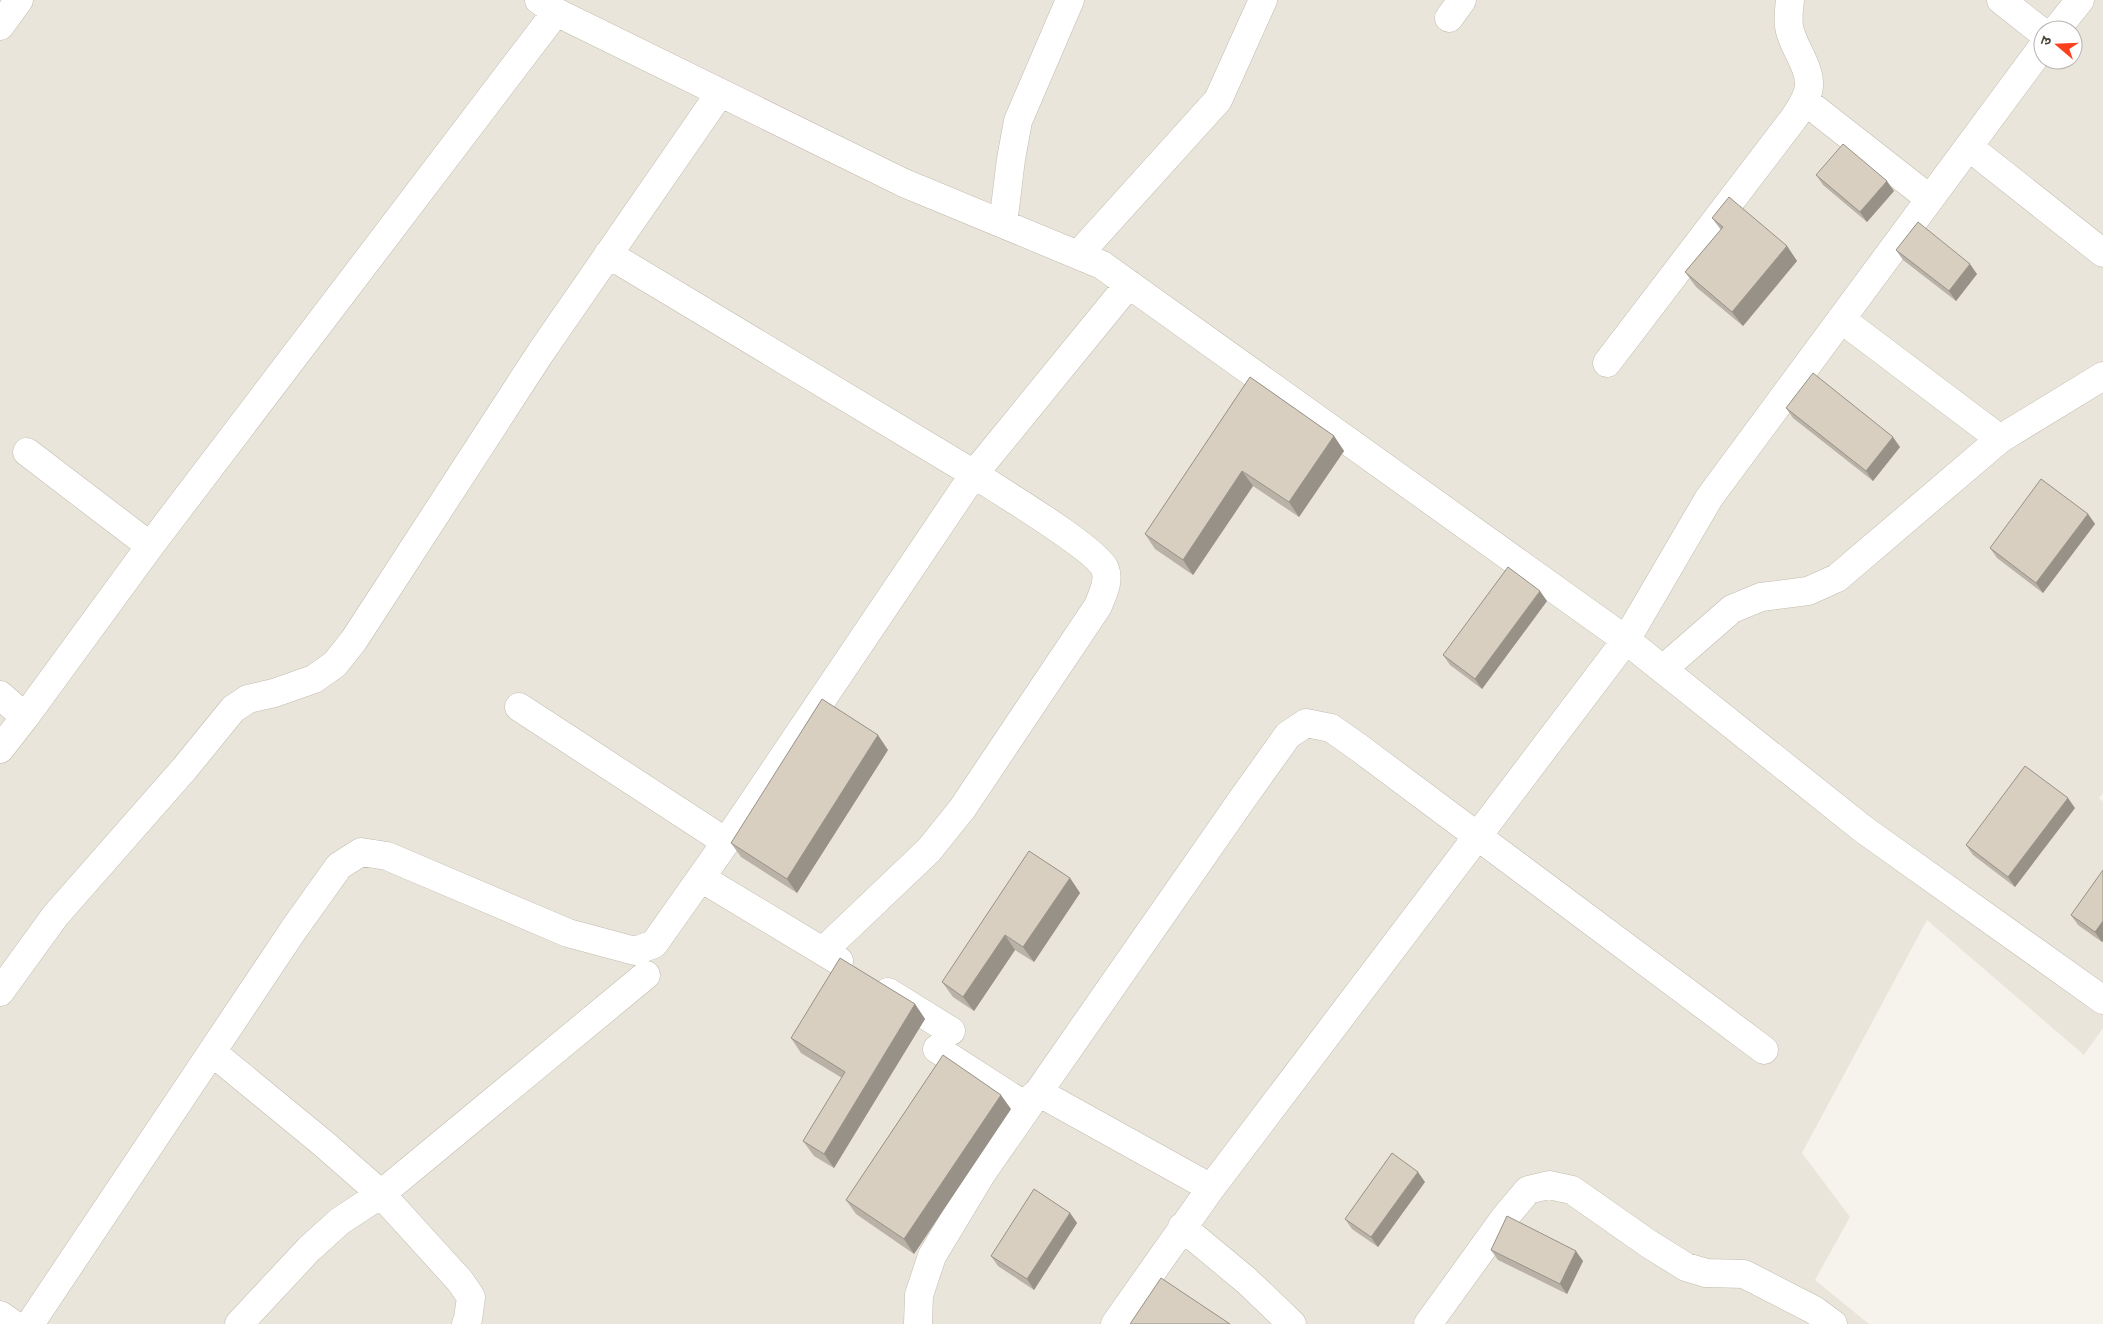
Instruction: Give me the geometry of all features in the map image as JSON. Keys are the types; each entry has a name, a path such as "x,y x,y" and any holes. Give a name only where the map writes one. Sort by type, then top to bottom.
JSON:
{"street":[{"path":"0,26 19,0"},
{"path":"1004,224 1011,159 1018,121 1070,0"},
{"path":"1078,254 1218,100 1263,0"},
{"path":"1607,363 1794,118 1804,101 1809,88 1808,74 1790,31 1788,17 1790,0"},
{"path":"2001,0 2033,25"},
{"path":"2064,20 2080,0"},
{"path":"0,749 547,6 904,183 1102,265 1626,640 1864,829 2103,1000"},
{"path":"1115,1324 1211,1188 1626,640 1709,498 2033,60"},
{"path":"0,992 55,916 185,768 233,709 248,699 274,693 314,679 335,664 354,640 541,352 720,92"},
{"path":"1804,101 1930,199"},
{"path":"1969,147 2103,253"},
{"path":"608,254 974,474 1090,551 1105,569 1106,586 1098,606 962,809 929,850 823,950"},
{"path":"30,1324 294,929 339,866 361,852 387,856 568,932 635,951 654,944 726,842 974,474 1129,284"},
{"path":"1841,319 2000,439"},
{"path":"1663,669 1732,609 1761,597 1808,591 1837,578 2000,439 2103,376"},
{"path":"26,452 150,546"},
{"path":"0,696 25,717"},
{"path":"519,707 726,842"},
{"path":"918,1324 919,1295 932,1256 982,1173 1137,948 1288,735 1306,724 1331,728 1764,1050"},
{"path":"701,878 867,978 1024,1105 1038,1092"},
{"path":"239,1324 315,1244 340,1221 381,1194 646,975"},
{"path":"212,1052 324,1144 381,1194 460,1280 471,1297 466,1324"},
{"path":"1038,1092 1211,1188"},
{"path":"1428,1324 1506,1216 1528,1190 1549,1184 1572,1190 1649,1244 1686,1267 1706,1273 1744,1274 1814,1310 1833,1324"},
{"path":"1182,1227 1247,1281 1292,1324"},
{"path":"0,1315 14,1324"}],"shaded area":[{"path":"0,0 2103,0 2103,793 2099,798 2103,802 2103,1028 2084,1055 1927,920 1802,1153 1850,1217 1815,1280 1869,1324 0,1324"}],"building":[{"path":"1843,144 1887,181 1860,212 1816,175"},
{"path":"1729,197 1787,246 1732,312 1685,272 1723,227 1712,218"},
{"path":"1918,222 1970,264 1949,291 1896,250"},
{"path":"1813,373 1893,437 1866,471 1786,408"},
{"path":"1250,377 1334,436 1289,502 1242,471 1183,560 1145,534"},
{"path":"2041,479 2088,514 2036,583 1990,548"},
{"path":"1508,567 1540,591 1475,679 1443,655"},
{"path":"822,699 878,735 787,879 731,843"},
{"path":"2025,766 2068,798 2008,877 1966,845"},
{"path":"1029,851 1070,878 1023,947 1005,935 963,997 942,982"},
{"path":"2103,870 2103,921 2095,932 2071,915"},
{"path":"840,958 915,1004 824,1154 803,1141 845,1072 791,1038"},
{"path":"943,1055 1001,1095 904,1239 846,1200"},
{"path":"1392,1153 1418,1172 1371,1237 1345,1219"},
{"path":"1034,1189 1070,1213 1027,1279 991,1256"},
{"path":"1507,1216 1576,1251 1560,1284 1491,1250"},
{"path":"1161,1278 1230,1324 1130,1324"}]}
